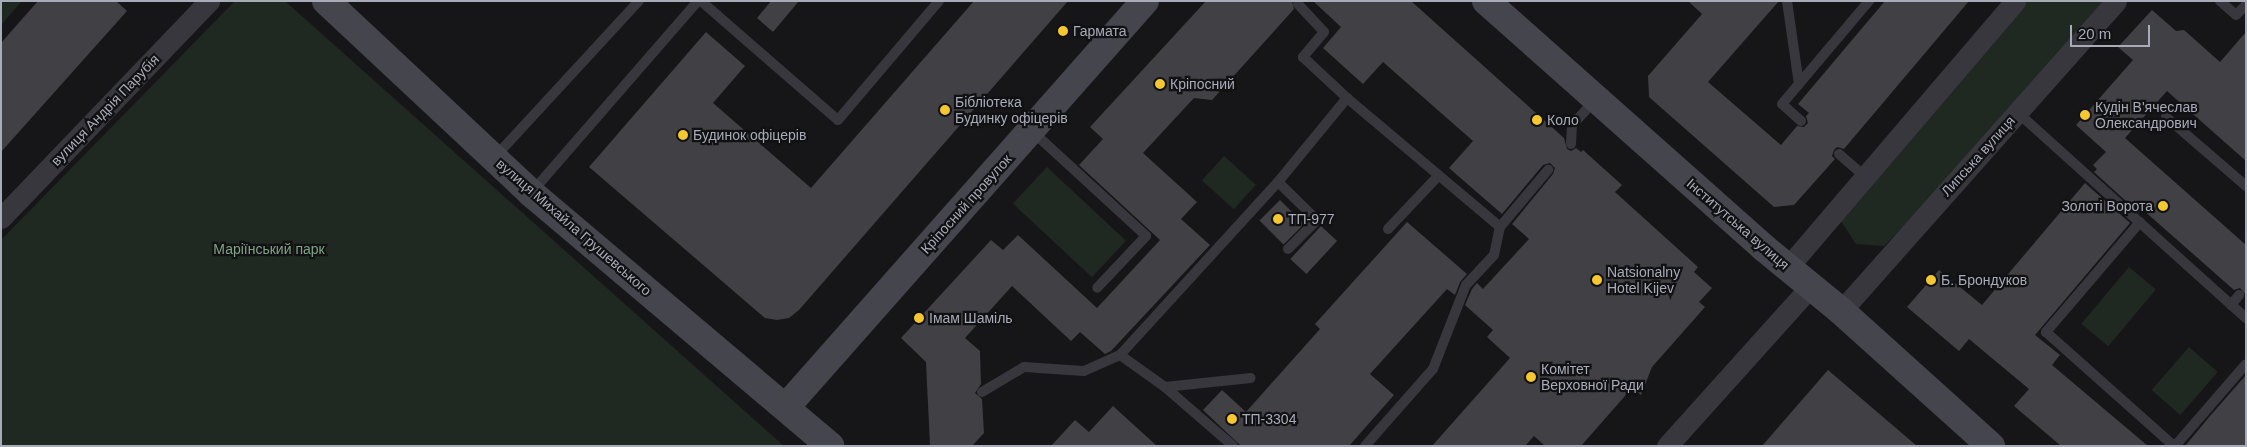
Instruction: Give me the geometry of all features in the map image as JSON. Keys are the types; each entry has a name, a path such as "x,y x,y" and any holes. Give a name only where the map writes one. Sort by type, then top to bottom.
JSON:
{"street":[{"name":"вулиця Андрія Парубія","path":"1,218 209,1"},
{"name":"вулиця Михайла Грушевського","path":"326,1 531,193 830,446"},
{"name":"Кріпосний провулок","path":"786,407 1145,1"},
{"name":"Інститутська вулиця","path":"1486,1 1788,267 1841,311 1991,446"},
{"path":"1788,267 2015,1"},
{"name":"Липська вулиця","path":"1841,311 2116,1"},
{"path":"1667,446 1811,286"}],"lane":[{"path":"494,158 639,1"},
{"path":"531,193 699,1 838,120 939,1"},
{"path":"1787,1 1799,84"},
{"path":"1801,121 1782,104 1869,1"},
{"path":"2220,1 2241,16 2246,5"},
{"path":"1298,4 1324,32 1302,57 1347,98 1500,227"},
{"path":"982,392 1024,367 1084,370 1120,355 1278,182 1347,98"},
{"path":"1572,144 1572,125 1596,99"},
{"path":"2017,112 2246,318"},
{"path":"2166,117 2246,186"},
{"path":"1031,131 1146,236 1097,288"},
{"path":"1839,154 1865,177"},
{"path":"1365,446 1433,369 1466,286 1494,255 1500,227 1548,170"},
{"path":"1388,229 1439,175"},
{"path":"1278,182 1317,220 1288,249"},
{"path":"2140,222 2046,332 2174,446 2246,364"},
{"path":"2231,305 2240,295"},
{"path":"1120,355 1165,387 1233,446"},
{"path":"1165,387 1251,378"}],"green space":[{"path":"1,1 22,1 1,25"},
{"name":"Маріїнський парк","path":"235,1 285,1 784,446 1,446 1,240"},
{"path":"2015,1 2116,1 2017,112 1884,246 1856,244 1839,218"},
{"path":"1224,156 1256,185 1234,209 1202,181"},
{"path":"1047,167 1126,241 1092,277 1013,204"},
{"path":"2129,267 2156,289 2108,346 2081,324"},
{"path":"2189,347 2218,372 2180,415 2152,390"}],"building":[{"path":"38,1 116,1 127,11 1,152 1,43"},
{"path":"771,1 799,1 773,32 757,18"},
{"name":"Будинок офіцерів","path":"974,1 1068,1 799,310 789,318 777,320 765,318 589,167 706,32 745,66 713,103 811,188"},
{"path":"1206,1 1292,1 1294,9 1212,100 1194,98 1143,153 1197,202 1181,219 1210,245 1111,351 1105,354 1080,332 1071,341 1012,286 965,338 980,351 981,384 975,393 982,399 984,433 972,446 930,446 926,362 901,338 991,240 1003,250 1018,235 1097,308 1160,240 1079,165 1103,139 1090,127"},
{"path":"1313,1 1411,1 1564,138 1567,149 1571,151 1576,148 1581,152 1583,150 1622,185 1615,192 1698,267 1694,272 1712,288 1699,302 1705,307 1652,367 1641,395 1632,388 1581,446 1545,446 1534,436 1525,446 1432,446 1510,358 1487,337 1493,330 1465,305 1472,289 1477,283 1483,289 1529,239 1512,224 1553,174 1555,168 1550,163 1543,165 1502,214 1449,168 1473,141 1383,62 1363,84 1323,48 1341,27"},
{"path":"1688,1 1779,1 1708,82 1781,145 1797,126 1804,127 1808,123 1806,116 1809,113 1798,104 1885,1 1969,1 1844,149 1837,147 1834,150 1832,156 1835,159 1794,205 1774,207 1649,97 1648,76 1702,14"},
{"path":"2152,10 2176,31 2184,30 2220,62 2246,32 2246,161 2167,91 2125,138 2246,245 2246,295 2240,288 2234,290 2142,209 2139,213 2094,172 2097,169 2093,165 2106,152 2076,125 2133,60 2118,47"},
{"path":"2085,183 2130,223 2035,335 2060,355 2052,365 2148,446 2061,446 2014,406 2029,389 1969,339 1959,351 1907,307 1939,270 1982,305"},
{"name":"ТП-977","path":"1280,200 1304,224 1284,245 1259,221"},
{"path":"1407,222 1467,274 1460,282 1455,295 1447,289 1370,374 1394,395 1349,446 1241,446 1203,410 1222,390 1246,412 1320,329 1315,324"},
{"path":"1321,226 1337,241 1306,274 1290,259"},
{"path":"1828,370 1917,446 1762,446"},
{"path":"2246,375 2246,446 2185,446 2210,416"},
{"path":"1113,406 1157,446 1051,446 1075,420 1089,432"}],"place":[{"name":"Гармата","path":"1063,31"},
{"name":"Кріпосний","path":"1160,84"},
{"name":"Бібліотека Будинку офіцерів","path":"945,110"},
{"name":"Кудін В'ячеслав Олександрович","path":"2085,115"},
{"name":"Коло","path":"1537,120"},
{"name":"Будинок офіцерів","path":"683,135"},
{"name":"Золоті Ворота","path":"2163,206"},
{"name":"ТП-977","path":"1278,219"},
{"name":"Natsionalny Hotel Kijev","path":"1597,280"},
{"name":"Б. Брондуков","path":"1931,280"},
{"name":"Імам Шаміль","path":"919,318"},
{"name":"Комітет Верховної Ради","path":"1531,377"},
{"name":"ТП-3304","path":"1232,419"}]}
